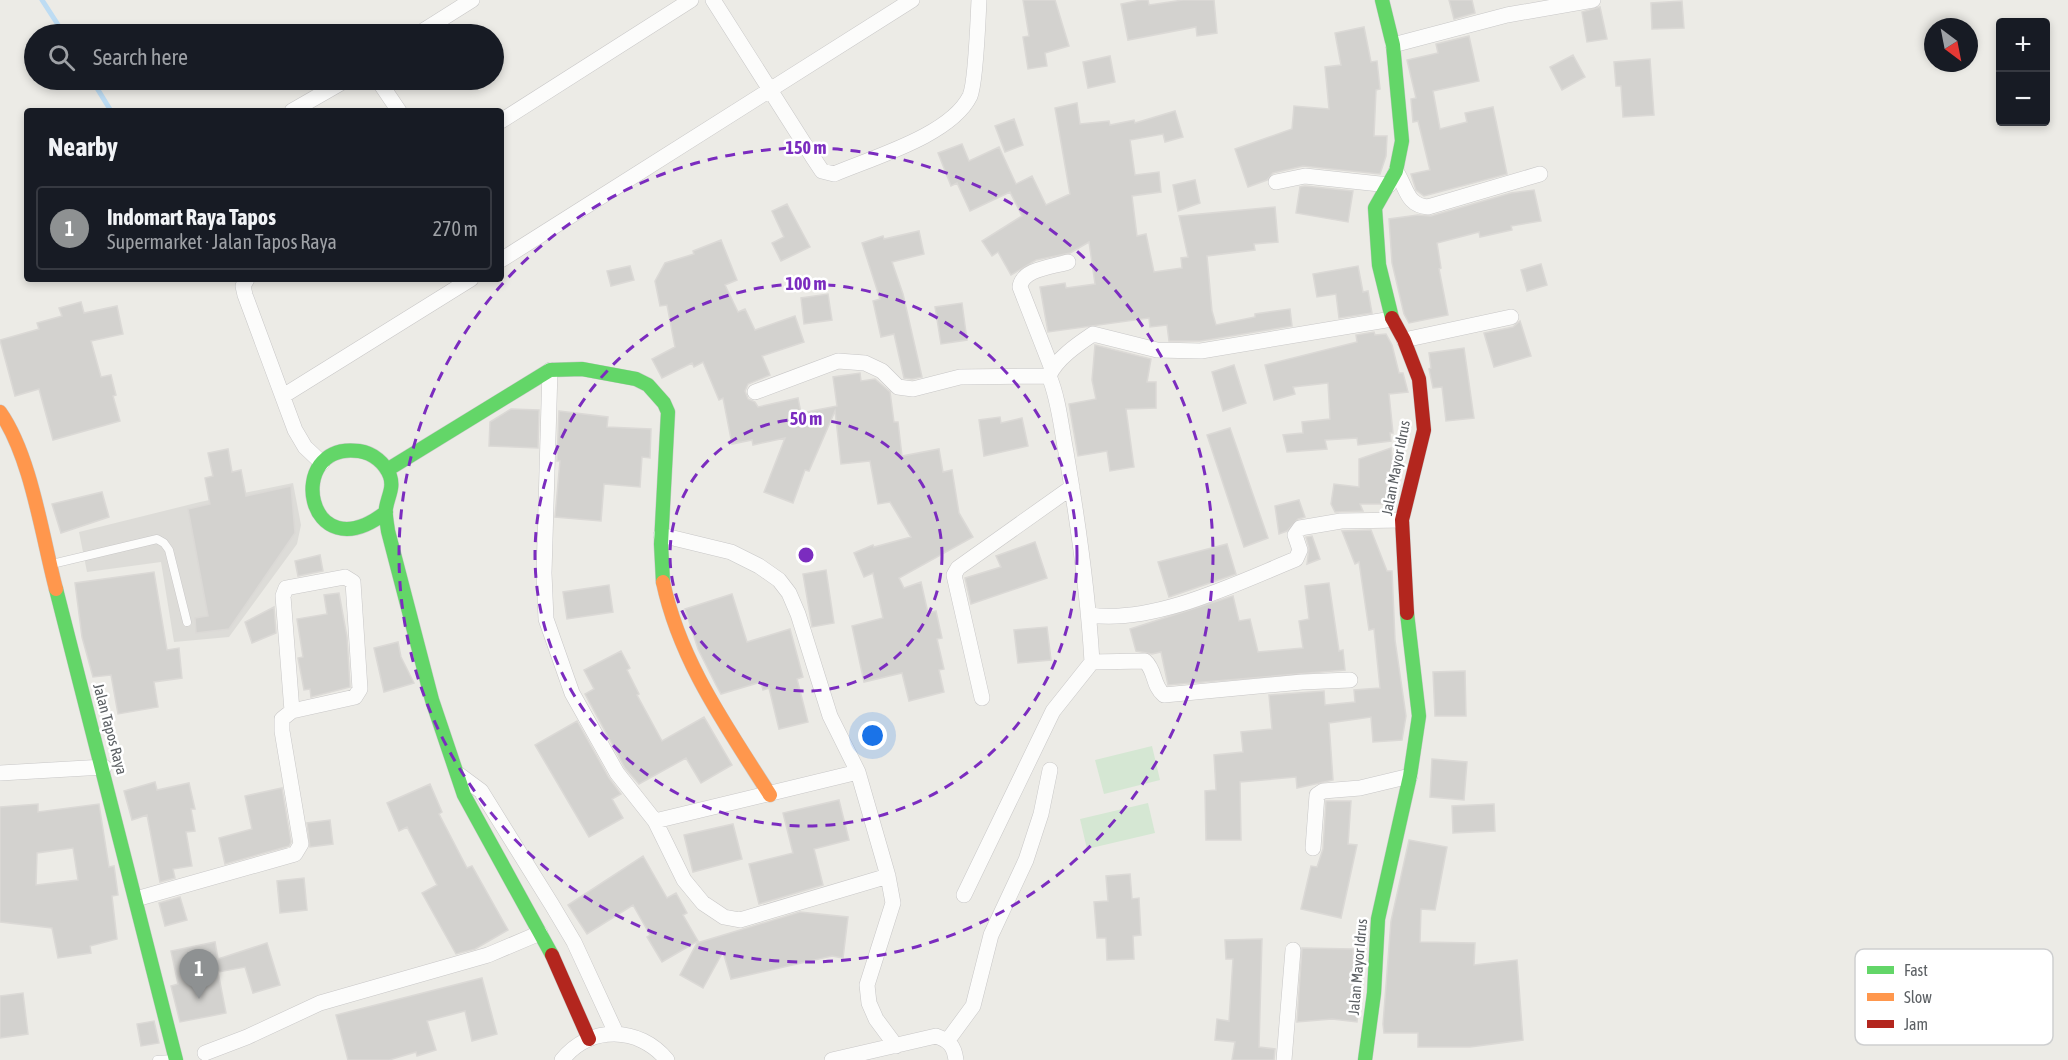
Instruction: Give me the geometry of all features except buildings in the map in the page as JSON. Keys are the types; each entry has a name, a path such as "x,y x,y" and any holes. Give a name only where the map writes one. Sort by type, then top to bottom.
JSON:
{"street":[{"path":"434,24 472,0"},
{"path":"504,120 691,0"},
{"path":"713,0 822,171 834,174 941,128 958,113 971,94 979,0"},
{"path":"504,258 912,0"},
{"name":"Jalan Mayor Idrus","path":"1365,1060 1374,993 1378,919 1418,734 1419,700 1408,638 1402,520 1424,430 1419,379 1404,340 1392,319 1379,265 1375,208 1392,178 1402,141 1393,45 1382,0"},
{"path":"1393,45 1507,15 1593,0"},
{"path":"297,108 329,90"},
{"path":"385,90 397,108"},
{"path":"1276,182 1305,176 1392,178 1416,206 1428,207 1540,174"},
{"path":"964,895 1053,711 1092,662 1090,615 1072,487 1056,397 1051,372 1020,287 1021,280 1027,274 1068,262"},
{"path":"245,282 243,286 245,296 296,430 305,447 322,463"},
{"path":"283,396 466,282"},
{"path":"1404,340 1511,317"},
{"path":"755,392 838,361 865,363 882,371 898,387 913,389 960,377 1051,372 1079,343 1093,334 1157,350 1202,351 1392,319"},
{"path":"387,470 550,370 582,369 636,379 648,386 664,403 668,412 661,535 662,575 667,603 683,651 704,692 770,795"},
{"path":"550,370 544,573 546,619 572,693 617,773 655,820 684,880 704,903 724,917 740,920 888,876"},
{"name":"Jalan Tapos Raya","path":"0,412 13,435 104,767 176,1059"},
{"path":"351,450 372,455 387,470 392,484 391,498 386,512 367,527 356,530 332,525 322,518 312,496 312,484 322,463 341,451 351,450"},
{"path":"982,698 954,575 958,568 1072,487"},
{"path":"386,512 436,714 466,800 566,981 589,1039"},
{"path":"1090,615 1111,618 1227,590 1296,559 1300,550 1294,535 1300,528 1341,522 1402,520"},
{"path":"661,535 731,552 759,566 779,580 798,614 830,716 858,772 888,876 893,903 867,985 869,1003 876,1019 896,1046"},
{"path":"136,899 286,859 295,854 301,844 282,731 282,719 292,711 356,697 360,689 356,602 353,582 345,578 285,588 283,596 292,711"},
{"path":"1092,662 1145,661 1152,669 1156,687 1164,695 1302,682 1350,680"},
{"path":"0,773 104,767"},
{"path":"948,1040 973,1006 991,935 1026,860 1041,814 1050,770"},
{"path":"655,820 770,795 858,772"},
{"path":"458,774 481,791 552,905 574,942 616,1033"},
{"path":"1313,848 1317,795 1323,791 1360,788 1410,776"},
{"path":"205,1053 247,1037 320,1002 488,955 540,933"},
{"path":"1284,1060 1293,950"},
{"path":"562,1060 577,1045 589,1039 616,1033 646,1042 667,1060"},
{"path":"832,1060 936,1036 948,1040 954,1048 956,1060"}],"lane":[{"path":"49,565 157,539 169,550 187,622"},
{"path":"157,1060 176,1059"}],"shaded area":[{"path":"293,483 301,525 297,544 229,637 174,642 161,562 87,572 79,532 200,502"}],"green space":[{"path":"1152,746 1160,780 1104,794 1095,760"},
{"path":"1148,803 1155,833 1087,849 1080,819"}],"waterway":[{"path":"42,0 58,24"},
{"path":"98,90 109,108"}],"traffic: fast":[{"path":"1382,0 1393,45 1402,141 1396,171 1375,208 1379,265 1392,318"},
{"path":"387,470 550,370 582,369 636,379 648,385 664,403 668,412 661,544 663,582"},
{"path":"386,512 359,527 337,528 322,518 314,501 313,483 320,465 335,453 359,451 374,456 388,471 391,484 386,511 388,531 432,700 464,795 552,955"},
{"path":"56,589 176,1060"},
{"path":"1365,1060 1374,993 1378,919 1410,776 1419,716 1407,613"}],"traffic: slow":[{"path":"0,412 11,430 28,473 56,589"},
{"path":"663,582 671,611 693,667 722,719 770,795"}],"traffic: jam":[{"path":"1392,318 1404,340 1419,379 1424,430 1402,520 1407,613"},
{"path":"552,955 589,1039"}],"place":[{"name":"Indomart Raya Tapos","path":"199,999"}]}
